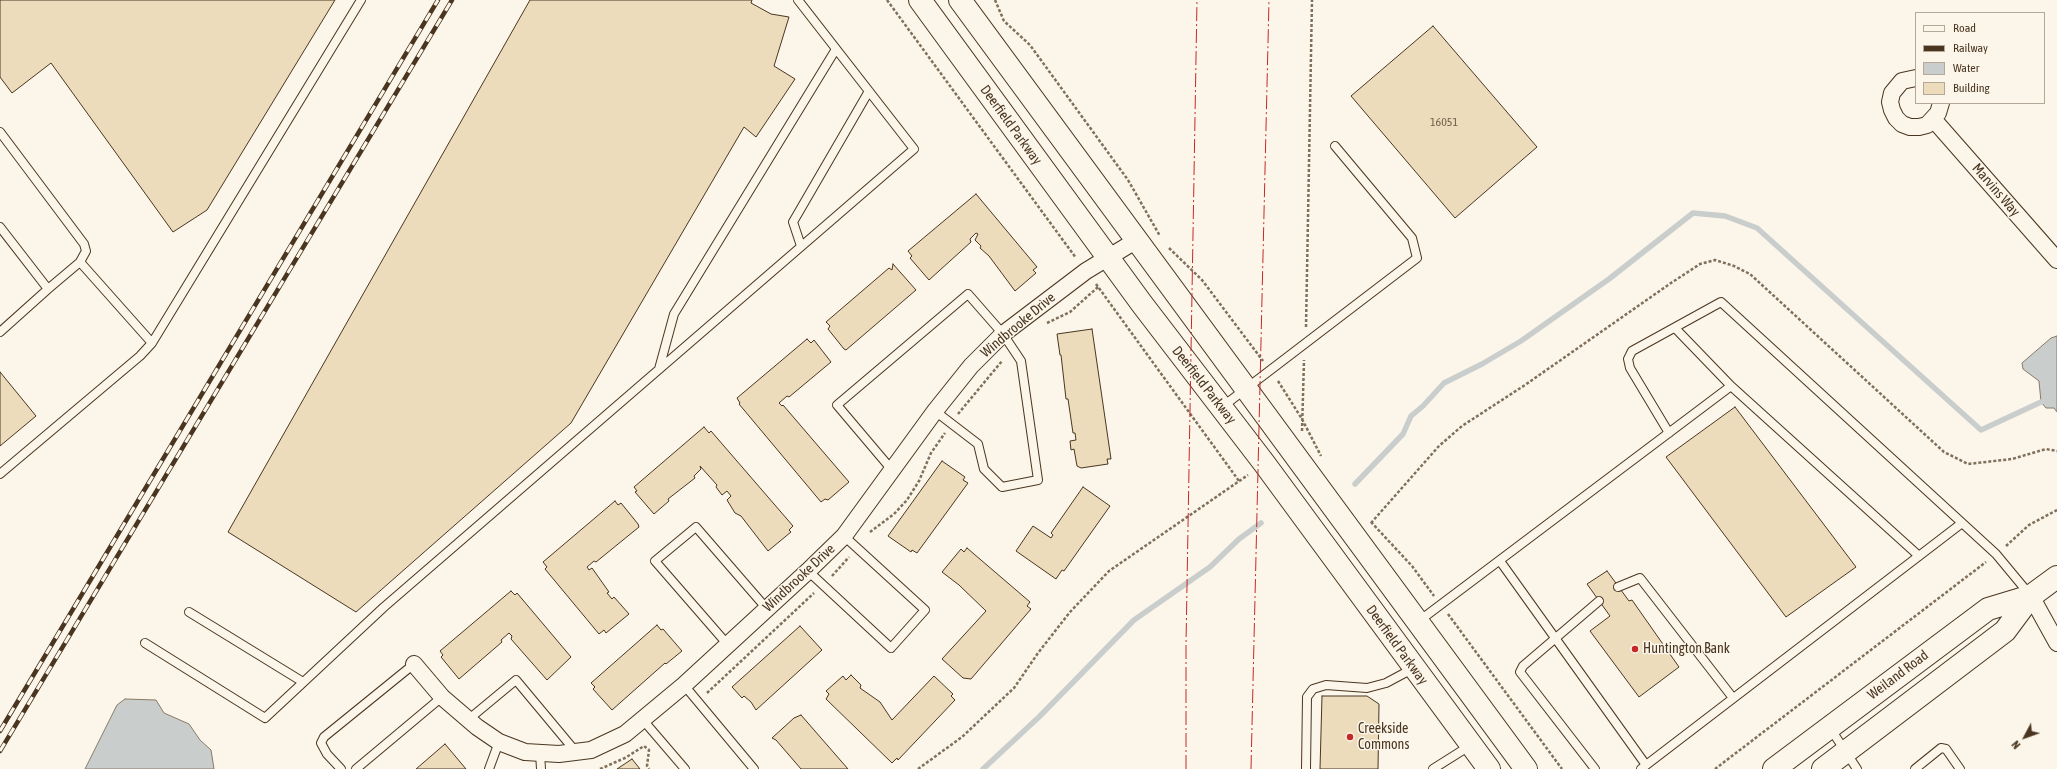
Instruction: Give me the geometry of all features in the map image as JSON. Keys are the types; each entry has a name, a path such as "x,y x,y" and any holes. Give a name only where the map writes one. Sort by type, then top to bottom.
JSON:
{"main road":[{"name":"Deerfield Parkway","path":"920,0 1108,257 1222,408 1489,769"},
{"path":"960,0 1526,769"},
{"name":"Weiland Road","path":"1823,769 1852,760 2005,631 2031,596 2057,577"},
{"name":"Weiland Road","path":"1774,769 1829,726 1988,608 2031,596"}],"street":[{"path":"1915,78 1902,81 1896,86 1890,102 1892,110 1902,124 1919,128 1927,125 1934,120 1941,104"},
{"name":"Marvins Way","path":"1934,120 2057,260"},
{"name":"Windbrooke Drive","path":"414,664 442,697 477,727 499,742 525,752 540,761 559,754 591,750 625,734 684,685 844,536 935,411 971,366 1003,334 1086,271 1137,240"},
{"path":"2031,596 2057,643"}],"lane":[{"path":"0,474 140,356 152,343 361,0"},
{"path":"145,643 266,718 390,602 914,149 798,0"},
{"path":"659,369 674,314 836,49"},
{"path":"801,246 793,222 868,91"},
{"path":"0,132 84,244 86,251 80,262 0,332"},
{"path":"1222,408 1416,258 1412,238 1334,146"},
{"path":"0,227 48,289"},
{"path":"80,262 152,343"},
{"path":"892,470 837,405 968,294 1003,334 1021,361 1038,480 1002,487 984,469 978,444 935,411"},
{"path":"1669,433 1630,368 1628,360 1632,352 1721,302 1996,554 2031,596"},
{"path":"1675,328 1731,386 1919,556"},
{"path":"1419,622 1731,386"},
{"path":"1500,561 1556,639 1644,767 1962,523"},
{"path":"728,645 655,561 696,527 766,609"},
{"path":"808,571 891,648 925,610 844,536"},
{"path":"1618,587 1640,578 1733,698"},
{"path":"1595,769 1520,672 1523,666 1599,601"},
{"path":"189,612 303,682"},
{"path":"341,769 327,754 321,743 324,737 414,664"},
{"path":"1306,769 1307,697 1313,689 1326,685 1367,688 1386,683 1414,668"},
{"path":"469,719 516,680 576,752"},
{"path":"684,685 754,769"},
{"path":"356,769 442,697"},
{"path":"643,720 685,769"},
{"path":"1829,726 1852,760"},
{"path":"489,769 499,742"},
{"path":"1433,769 1470,744"},
{"path":"1915,769 1941,748 1946,749 1960,769"}],"path":[{"path":"887,0 1239,481"},
{"path":"995,0 1004,21 1030,45 1128,180 1162,239"},
{"path":"1302,433 1312,0"},
{"path":"1166,245 1202,280 1289,396 1323,458"},
{"path":"1371,523 1439,446 1462,426 1525,385 1671,282 1700,264 1715,260 1734,266 1750,274 1944,452 1968,464 2012,459 2046,449 2057,452"},
{"path":"918,769 962,737 1014,688 1038,653 1070,612 1109,571 1253,471"},
{"path":"1715,769 1996,554 2029,525 2057,510"},
{"path":"1367,517 1412,566 1562,769"},
{"path":"600,769 625,758 644,746 649,750 647,766 649,769"}],"water":[{"path":"2057,336 2057,412 2054,408 2046,408 2041,402 2039,381 2023,369 2022,363 2051,338"},
{"path":"125,699 156,700 164,713 189,724 200,740 211,750 214,769 85,769 117,705"}],"building":[{"path":"0,0 335,0 207,210 173,232 51,63 12,93 0,77"},
{"path":"530,0 752,0 751,3 771,14 789,17 774,66 795,79 756,137 744,127 571,423 356,612 228,532"},
{"path":"1433,26 1537,147 1455,218 1351,96"},
{"path":"976,194 1037,267 1033,270 1036,273 1015,291 989,256 980,248 981,246 975,240 978,234 976,233 970,239 971,242 929,280 910,258 912,256 908,251"},
{"path":"893,264 916,290 846,350 844,349 828,329 830,326 826,322 889,268 892,270"},
{"path":"1092,329 1111,459 1107,459 1108,464 1081,468 1077,466 1074,449 1071,450 1070,441 1076,440 1075,433 1073,433 1068,399 1066,399 1057,334"},
{"path":"807,339 811,343 814,340 831,362 789,397 787,396 779,403 782,406 783,405 849,482 828,500 825,499 821,502 739,404 740,403 737,398"},
{"path":"0,372 36,416 0,446"},
{"path":"1735,407 1856,567 1786,617 1666,457"},
{"path":"704,427 709,433 711,431 793,526 789,530 791,532 768,551 741,516 735,513 727,500 731,496 727,491 722,495 716,487 717,485 700,466 701,469 694,476 695,478 668,499 669,501 654,514 635,492 637,491 634,487"},
{"path":"942,461 965,477 963,480 968,483 917,553 912,550 911,552 888,536"},
{"path":"1083,487 1110,506 1064,571 1062,570 1056,579 1016,551 1033,526 1051,538 1053,535 1051,533"},
{"path":"615,501 618,505 621,503 639,527 596,562 594,561 587,567 589,570 592,568 609,592 607,593 612,599 614,597 629,614 606,633 604,630 599,634 545,569 547,567 543,562"},
{"path":"967,548 1030,602 1027,606 1031,609 971,679 963,678 942,659 986,611 959,585 942,572 961,549 964,552"},
{"name":"Huntington Bank","path":"1607,571 1629,601 1632,600 1679,667 1639,697 1590,631 1610,616 1587,584"},
{"path":"511,591 515,595 517,593 571,657 547,680 511,639 512,636 509,633 501,640 502,642 459,679 441,657 443,655 440,651"},
{"path":"657,625 661,630 663,629 682,651 666,664 665,663 612,710 593,689 595,687 591,683"},
{"path":"800,626 822,650 756,710 751,702 744,696 742,698 732,687"},
{"path":"851,675 861,685 860,688 880,702 892,720 934,676 953,694 951,696 955,700 898,760 897,758 892,763 826,699 829,694 826,691 843,676 846,680"},
{"name":"Creekside Commons","path":"1322,696 1367,696 1379,704 1378,769 1320,769"},
{"path":"801,715 848,769 801,769 776,740 772,738 794,718"},
{"path":"445,744 466,769 416,769"},
{"path":"632,759 640,769 617,769"}],"waterway":[{"path":"1355,484 1403,434 1411,416 1423,406 1444,383 1482,364 1521,341 1609,279 1693,213 1725,216 1757,228 1981,430 2041,402"},
{"path":"983,769 1039,717 1134,620 1210,567 1239,539 1261,523"}],"railway":[{"path":"0,731 438,0"},
{"path":"0,751 452,0"}],"power":[{"path":"1186,769 1186,645 1197,0"},
{"path":"1251,769 1269,0"}],"place":[{"name":"Huntington Bank","path":"1635,649"},
{"name":"Creekside Commons","path":"1350,737"}]}
